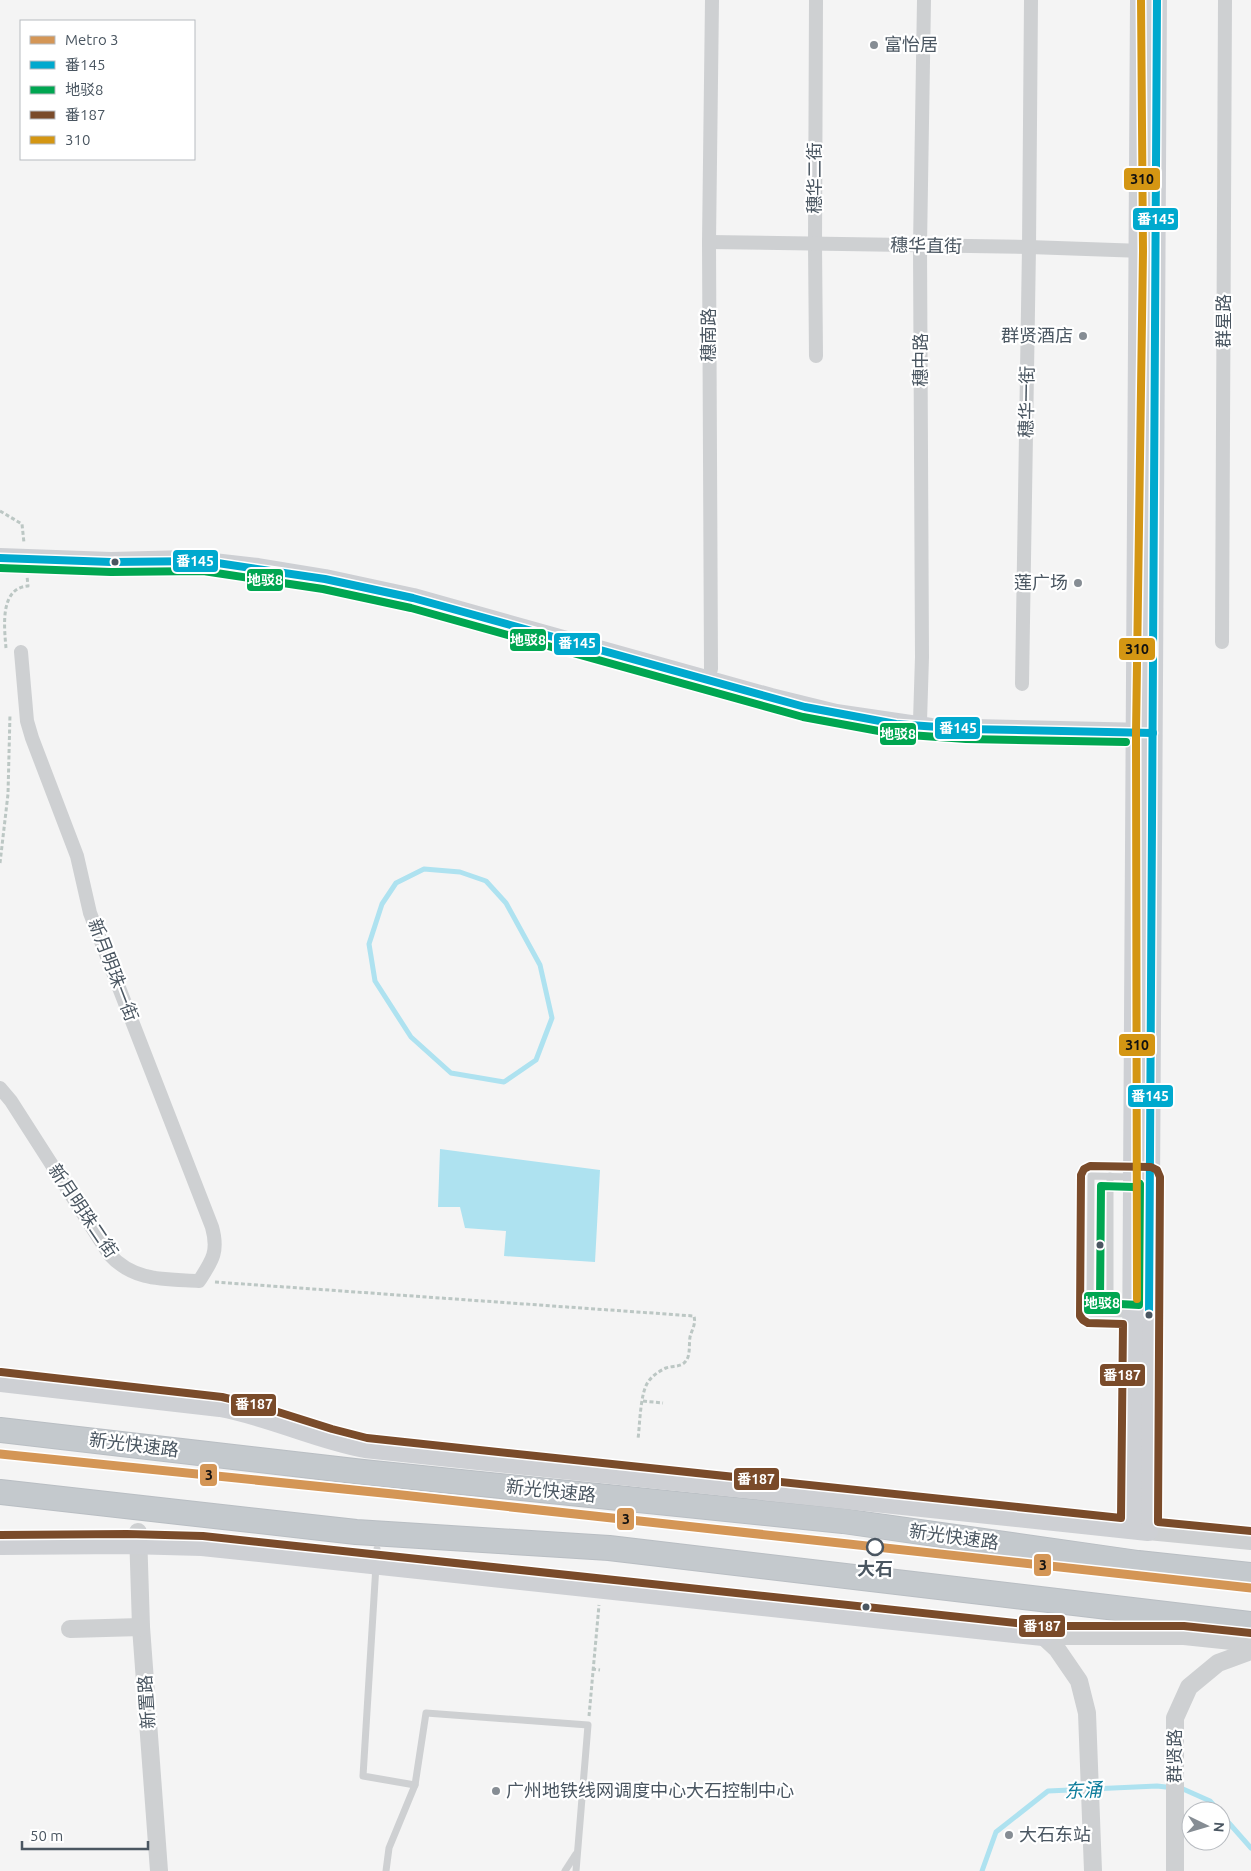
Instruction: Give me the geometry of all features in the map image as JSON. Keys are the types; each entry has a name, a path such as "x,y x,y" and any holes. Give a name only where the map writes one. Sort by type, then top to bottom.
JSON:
{"highway":[{"path":"0,1420 62,1437"},
{"name":"新光快速路","path":"0,1430 363,1472 844,1522 1138,1563 1251,1575"},
{"path":"0,1492 356,1532 609,1548 1251,1624"}],"main road":[{"path":"0,1382 220,1406 330,1440 366,1448 1139,1530 1144,733 1141,0"},
{"path":"1141,0 1144,733"},
{"path":"1144,733 1157,0"},
{"path":"0,558 111,562 204,561 258,568 325,579 413,598 771,698 836,714 931,728 1144,733"},
{"path":"0,1545 127,1544 202,1546 1043,1636"}],"street":[{"name":"穗南路","path":"711,669 709,242 712,0"},
{"name":"穗华二街","path":"816,0 816,356"},
{"name":"穗中路","path":"920,721 922,647 920,246 924,0"},
{"name":"穗华一街","path":"1022,684 1031,0"},
{"name":"群星路","path":"1222,642 1225,0"},
{"name":"穗华直街","path":"709,242 1029,247 1143,251"},
{"name":"新月明珠一街","path":"21,652 27,721 82,871 90,913 212,1227 216,1244 215,1253 199,1281"},
{"path":"1140,1309 1138,1157 1144,733"},
{"name":"新月明珠二街","path":"0,1088 11,1101 104,1246 117,1263 133,1273 144,1276 199,1281"},
{"path":"1139,1530 1251,1541"},
{"name":"新置路","path":"138,1532 141,1627 159,1871"},
{"path":"70,1629 141,1627"},
{"path":"1043,1636 1184,1636 1251,1643"},
{"path":"1043,1636 1057,1649 1079,1681 1087,1713 1094,1871"},
{"name":"群贤路","path":"1175,1871 1175,1718 1189,1687 1218,1663 1251,1651"}],"lane":[{"path":"1140,1309 1110,1314 1090,1313 1091,1176 1142,1177"},
{"path":"1110,1176 1110,1314"},
{"path":"377,1549 363,1776 415,1785"},
{"path":"386,1871 389,1848 415,1785 426,1713 588,1725 576,1871"},
{"path":"565,1871 577,1852"}],"path":[{"path":"0,511 22,524 22,530"},
{"path":"6,649 2,607 12,592 18,588 28,586 28,582"},
{"path":"0,863 8,794 10,712"},
{"path":"199,1281 694,1316 696,1323 690,1337 688,1356 685,1362 678,1367 667,1368 656,1374 647,1384 638,1439"},
{"path":"643,1401 663,1403"},
{"path":"588,1725 599,1603"},
{"path":"592,1669 600,1670"}],"water":[{"path":"440,1149 600,1170 595,1262 504,1256 506,1231 465,1228 460,1207 438,1207"}],"waterway":[{"path":"424,869 460,872 486,881 506,903 540,965 552,1018 536,1060 504,1082 451,1073 411,1037 375,981 369,944 382,904 396,883 424,869"},
{"name":"东涌","path":"982,1871 996,1832 1048,1791 1157,1786 1183,1789 1210,1801"},
{"name":"东涌","path":"1231,1825 1251,1848"}],"metro line":[{"name":"3","path":"0,1454 393,1494 1251,1588"}],"transit line":[{"name":"310","path":"1137,1299 1136,733 1143,251 1141,0"},
{"name":"番145","path":"1149,1315 1157,0"},
{"name":"番145","path":"0,558 111,562 204,561 325,579 413,598 805,707 896,724 966,729 1153,733"},
{"name":"地驳8","path":"0,568 111,572 203,571 323,589 411,608 803,717 895,734 966,739 1126,742"},
{"name":"番187","path":"1,1372 222,1397 367,1438 1121,1518 1123,1324 1088,1323 1080,1316 1081,1175 1084,1169 1090,1166 1151,1167 1157,1170 1160,1177 1158,1522 1251,1531"},
{"name":"地驳8","path":"1140,1184 1139,1305 1100,1303 1101,1186 1134,1187 1140,1184"},
{"name":"番187","path":"0,1535 127,1534 203,1536 1044,1626 1184,1626 1251,1633"}],"place":[{"name":"富怡居","path":"874,45"},
{"name":"群贤酒店","path":"1083,336"},
{"name":"莲广场","path":"1078,583"},
{"name":"大石","path":"875,1547"},
{"name":"广州地铁线网调度中心大石控制中心","path":"496,1791"},
{"name":"大石东站","path":"1009,1835"}]}
